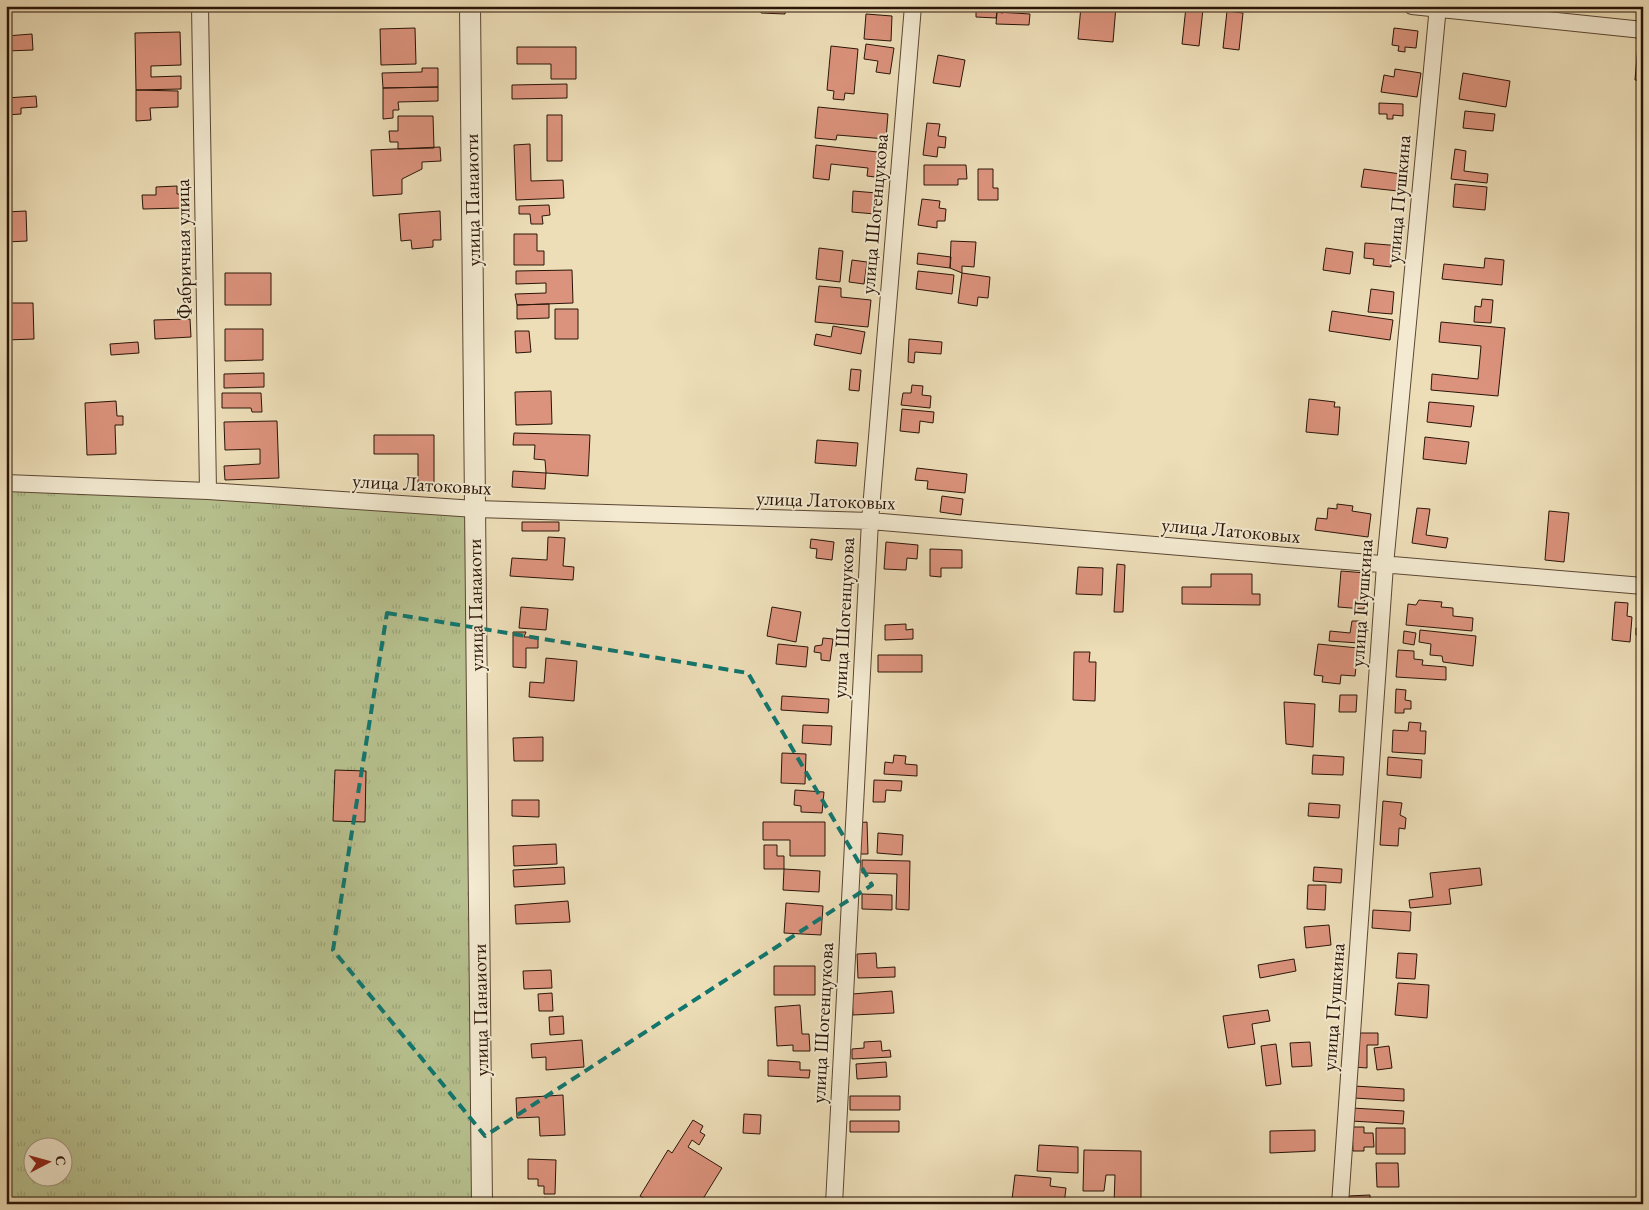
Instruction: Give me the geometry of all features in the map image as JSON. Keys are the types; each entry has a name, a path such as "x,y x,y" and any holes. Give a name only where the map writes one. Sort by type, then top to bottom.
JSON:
{"street":[{"name":"Фабричная улица","path":"200,6 208,492"},
{"name":"улица Панаиоти","path":"470,6 482,1204"},
{"name":"улица Шогенцукова","path":"834,1204 870,521 912,6"},
{"path":"1412,6 1643,30"},
{"name":"улица Пушкина","path":"1340,1204 1385,565 1438,8"},
{"name":"улица Латоковых","path":"6,483 208,492 474,509 870,521 1643,586"}],"highlighted area":[{"path":"387,613 748,673 872,885 485,1136 333,950"}],"green space":[{"path":"6,483 475,509 482,1204 6,1204"}],"building":[{"path":"726,6 749,6 749,9 726,8"},
{"path":"761,6 786,6 785,14 761,13"},
{"path":"856,6 874,6 874,11 856,9"},
{"path":"976,6 1003,6 1003,13 997,12 996,18 976,17"},
{"path":"1081,6 1116,6 1113,42 1078,39"},
{"path":"1186,7 1203,9 1199,46 1182,44"},
{"path":"1227,11 1243,13 1239,50 1223,48"},
{"path":"997,12 1030,14 1029,25 996,24"},
{"path":"866,14 892,16 891,41 864,39"},
{"path":"415,28 416,64 381,65 380,29"},
{"path":"1394,28 1418,31 1416,48 1405,47 1405,52 1398,51 1399,46 1392,45"},
{"path":"180,32 181,65 151,66 151,77 181,76 181,89 136,90 135,33"},
{"path":"32,34 33,50 6,51 6,36"},
{"path":"866,44 894,48 890,74 876,72 878,61 864,59"},
{"path":"1638,45 1643,46 1643,81 1635,80"},
{"path":"831,46 858,49 854,94 845,93 844,100 833,99 834,91 827,90"},
{"path":"517,47 576,47 576,79 551,79 551,64 517,64"},
{"path":"938,55 965,60 960,87 933,83"},
{"path":"422,68 438,68 438,87 383,88 382,73 422,72"},
{"path":"1395,69 1421,73 1417,97 1381,92 1384,75 1394,77"},
{"path":"1463,73 1510,81 1506,107 1459,99"},
{"path":"567,84 567,98 512,99 512,85"},
{"path":"438,87 438,101 398,102 399,110 393,110 393,118 383,119 383,88"},
{"path":"136,90 178,91 178,107 150,108 151,120 136,121"},
{"path":"36,96 37,107 21,108 21,114 6,115 6,98"},
{"path":"1379,103 1403,104 1403,116 1393,115 1393,119 1387,119 1387,114 1379,114"},
{"path":"818,107 888,114 886,139 837,135 836,140 815,138"},
{"path":"1465,111 1495,114 1493,131 1463,128"},
{"path":"547,115 562,115 562,161 547,161"},
{"path":"398,116 433,116 434,148 398,149 398,142 390,142 389,131 398,131"},
{"path":"927,123 940,124 938,136 946,137 945,148 938,147 937,157 923,155"},
{"path":"530,144 531,181 563,180 564,198 516,200 514,145"},
{"path":"816,145 886,153 883,178 867,176 868,168 831,164 829,180 813,178"},
{"path":"440,147 441,161 422,162 422,169 402,179 402,194 373,196 371,150"},
{"path":"1455,149 1466,151 1464,171 1488,174 1487,183 1451,179"},
{"path":"924,165 966,165 967,179 958,179 958,185 924,185"},
{"path":"978,169 993,169 993,188 998,188 998,200 978,200"},
{"path":"1364,169 1401,174 1398,191 1361,187"},
{"path":"1455,184 1487,187 1485,210 1453,207"},
{"path":"177,186 177,194 183,194 183,208 143,209 142,195 156,195 156,187"},
{"path":"853,191 877,193 875,214 852,212"},
{"path":"922,199 940,201 939,208 946,209 945,221 937,221 937,228 918,225"},
{"path":"549,205 550,215 542,216 543,224 531,224 530,214 519,214 519,206"},
{"path":"26,211 27,241 6,242 6,212"},
{"path":"440,211 441,240 433,240 433,247 412,249 411,240 401,241 399,214"},
{"path":"514,234 537,234 537,251 544,251 544,265 514,265"},
{"path":"951,241 976,242 974,267 962,266 962,273 950,268"},
{"path":"1365,243 1401,246 1400,260 1391,260 1391,267 1373,265 1374,259 1364,258"},
{"path":"819,248 843,251 840,282 816,279"},
{"path":"1326,248 1353,252 1350,274 1323,270"},
{"path":"918,253 951,257 950,268 917,264"},
{"path":"1485,258 1504,260 1502,285 1442,279 1444,264 1484,268"},
{"path":"852,260 867,262 864,284 849,282"},
{"path":"572,270 573,303 517,305 515,294 546,293 546,283 516,284 516,271"},
{"path":"918,271 954,275 952,294 916,289"},
{"path":"225,273 271,273 271,305 225,305"},
{"path":"962,273 990,277 988,298 978,297 977,306 958,303"},
{"path":"819,286 841,288 841,297 871,300 868,327 815,322"},
{"path":"1371,289 1394,292 1392,314 1368,312"},
{"path":"1482,299 1493,300 1491,323 1474,322 1475,306 1481,307"},
{"path":"10,303 33,303 34,339 6,340 6,314 10,314"},
{"path":"549,304 549,318 517,319 517,305"},
{"path":"555,309 578,309 578,339 555,339"},
{"path":"1332,311 1393,320 1390,340 1329,331"},
{"path":"190,319 191,337 155,339 154,320"},
{"path":"1441,322 1505,328 1498,396 1431,390 1432,374 1478,379 1481,346 1439,342"},
{"path":"833,326 865,332 861,354 814,345 816,334 831,337"},
{"path":"225,329 263,329 263,360 225,361"},
{"path":"515,331 529,331 531,352 516,353"},
{"path":"909,339 942,342 941,354 915,352 914,363 908,362"},
{"path":"138,342 139,353 111,355 110,344"},
{"path":"851,369 861,370 859,391 849,390"},
{"path":"264,373 264,387 224,388 224,374"},
{"path":"912,385 923,386 922,395 931,396 930,408 901,405 903,393 911,393"},
{"path":"551,391 552,424 516,425 515,392"},
{"path":"222,393 261,393 262,412 252,412 251,408 222,408"},
{"path":"1309,399 1335,402 1334,407 1340,407 1338,435 1306,432"},
{"path":"116,401 117,416 123,416 123,425 115,425 116,454 87,455 85,403"},
{"path":"1429,402 1474,406 1471,427 1427,422"},
{"path":"902,409 934,412 933,423 920,421 919,433 900,431"},
{"path":"277,421 279,478 225,480 224,466 260,464 260,449 225,450 224,422"},
{"path":"514,433 590,435 588,476 546,473 545,460 534,459 535,445 513,445"},
{"path":"374,435 434,435 434,488 418,487 418,454 374,454"},
{"path":"1425,437 1469,442 1466,464 1423,459"},
{"path":"817,440 858,443 856,466 815,463"},
{"path":"917,468 967,474 965,493 927,489 928,481 915,480"},
{"path":"513,471 546,473 545,489 512,487"},
{"path":"942,496 963,499 961,515 940,512"},
{"path":"1337,504 1353,506 1352,511 1371,514 1368,537 1315,530 1317,518 1327,519 1328,508 1337,509"},
{"path":"1417,508 1430,509 1426,535 1448,538 1446,548 1412,543"},
{"path":"1549,511 1569,513 1564,562 1545,560"},
{"path":"522,522 559,522 559,531 522,531"},
{"path":"548,537 565,538 563,566 574,567 573,580 510,576 512,558 547,560"},
{"path":"811,539 834,542 832,560 816,558 817,549 810,548"},
{"path":"886,542 918,545 917,559 907,558 906,570 884,569"},
{"path":"930,549 962,550 962,568 941,568 941,577 930,576"},
{"path":"1117,564 1125,565 1123,612 1114,612"},
{"path":"1078,567 1103,568 1102,595 1076,594"},
{"path":"1341,571 1366,573 1364,609 1338,607"},
{"path":"1211,574 1252,574 1252,594 1260,594 1260,605 1182,604 1182,587 1211,587"},
{"path":"1419,600 1442,602 1441,607 1453,608 1453,616 1473,618 1472,631 1406,625 1408,604 1416,605"},
{"path":"1615,602 1628,603 1627,616 1632,617 1630,642 1612,640"},
{"path":"521,607 548,609 546,630 519,628"},
{"path":"772,607 801,612 796,642 767,636"},
{"path":"1641,619 1643,619 1643,644 1640,644 1641,636 1636,635 1636,628 1641,628"},
{"path":"1352,621 1361,621 1359,643 1329,641 1330,631 1350,633"},
{"path":"906,624 906,630 913,629 913,639 885,640 885,625"},
{"path":"1420,630 1476,636 1473,666 1443,662 1442,656 1430,655 1431,644 1419,642"},
{"path":"1404,631 1416,633 1414,645 1403,643"},
{"path":"513,632 526,632 524,637 538,637 538,648 526,648 526,668 513,667"},
{"path":"823,638 833,639 830,661 821,660 821,653 814,652 815,646 822,645"},
{"path":"778,644 808,647 806,667 776,664"},
{"path":"1318,644 1358,648 1355,676 1341,675 1340,684 1322,682 1323,676 1314,675"},
{"path":"1398,650 1414,651 1414,659 1423,660 1422,665 1446,667 1446,680 1396,677"},
{"path":"1074,652 1090,652 1089,662 1096,662 1095,701 1073,700"},
{"path":"878,655 922,655 922,672 878,672"},
{"path":"546,658 577,661 574,701 529,697 530,682 544,683"},
{"path":"1396,689 1406,690 1405,700 1411,701 1411,709 1404,709 1404,713 1395,713"},
{"path":"1340,695 1357,695 1356,712 1339,712"},
{"path":"782,696 829,699 828,713 781,710"},
{"path":"1284,702 1315,704 1313,747 1286,744"},
{"path":"1409,722 1421,723 1420,731 1426,731 1425,754 1392,752 1393,730 1408,731"},
{"path":"803,725 832,726 831,745 802,743"},
{"path":"543,737 543,761 514,761 513,738"},
{"path":"782,753 806,754 805,784 781,783"},
{"path":"894,755 906,756 905,764 917,765 917,776 884,774 885,762 893,763"},
{"path":"1313,755 1344,757 1343,775 1312,774"},
{"path":"1388,757 1422,760 1421,778 1387,775"},
{"path":"335,770 366,771 365,822 333,821"},
{"path":"874,780 902,781 901,791 886,790 885,802 873,802"},
{"path":"795,790 824,792 822,813 801,812 801,806 794,805"},
{"path":"512,800 539,800 539,817 512,816"},
{"path":"1383,801 1402,803 1400,815 1406,818 1405,829 1399,828 1398,846 1380,845"},
{"path":"1309,803 1340,805 1339,818 1308,816"},
{"path":"763,822 825,822 825,856 790,856 790,840 763,840"},
{"path":"867,822 868,854 858,854 857,823"},
{"path":"878,833 903,835 902,855 877,853"},
{"path":"556,844 557,864 514,866 513,846"},
{"path":"764,845 777,845 777,856 784,856 784,869 764,869"},
{"path":"862,860 910,861 909,910 896,909 897,874 862,873"},
{"path":"564,867 565,884 514,887 513,870"},
{"path":"1314,867 1342,869 1341,883 1313,881"},
{"path":"1480,868 1482,885 1449,889 1451,904 1410,908 1409,900 1433,897 1430,873"},
{"path":"784,869 820,871 819,892 783,890"},
{"path":"1308,885 1326,885 1325,910 1307,909"},
{"path":"862,894 892,895 892,910 862,909"},
{"path":"568,901 570,922 516,924 515,905"},
{"path":"786,903 823,906 821,935 784,933"},
{"path":"1373,910 1411,912 1410,931 1372,928"},
{"path":"1329,925 1331,945 1306,948 1304,927"},
{"path":"876,953 877,968 895,967 895,977 858,978 857,954"},
{"path":"1398,953 1417,954 1415,979 1396,978"},
{"path":"1294,959 1296,971 1260,978 1258,965"},
{"path":"774,966 815,966 815,995 774,995"},
{"path":"551,970 552,988 524,989 523,971"},
{"path":"1398,983 1429,985 1427,1018 1395,1015"},
{"path":"892,991 894,1013 853,1015 852,994"},
{"path":"552,993 553,1011 539,1011 538,994"},
{"path":"800,1005 802,1034 809,1034 810,1051 793,1051 793,1045 777,1046 775,1007"},
{"path":"1268,1010 1270,1021 1252,1024 1255,1044 1228,1048 1223,1016"},
{"path":"563,1016 564,1034 550,1035 549,1017"},
{"path":"1354,1033 1378,1033 1378,1045 1367,1045 1367,1068 1354,1067"},
{"path":"582,1040 584,1067 546,1070 546,1057 532,1058 531,1044"},
{"path":"881,1041 882,1051 890,1050 891,1057 852,1059 852,1049 864,1048 864,1042"},
{"path":"1310,1042 1312,1066 1292,1067 1290,1043"},
{"path":"1276,1044 1281,1084 1266,1086 1261,1046"},
{"path":"1389,1046 1392,1068 1377,1070 1374,1048"},
{"path":"768,1060 800,1062 800,1070 810,1070 809,1078 768,1076"},
{"path":"886,1062 887,1077 857,1079 856,1064"},
{"path":"1354,1086 1404,1089 1404,1101 1354,1098"},
{"path":"563,1095 565,1135 540,1136 539,1117 517,1118 516,1098"},
{"path":"850,1096 900,1096 900,1110 850,1110"},
{"path":"1352,1108 1404,1111 1403,1124 1351,1121"},
{"path":"744,1114 761,1115 760,1134 743,1133"},
{"path":"693,1120 703,1126 700,1132 705,1135 699,1145 692,1140 688,1147 722,1168 701,1202 704,1204 653,1204 640,1196 668,1150 672,1153"},
{"path":"850,1121 899,1121 899,1132 850,1132"},
{"path":"1352,1127 1364,1127 1364,1133 1373,1133 1374,1147 1364,1147 1364,1151 1353,1151"},
{"path":"1376,1128 1405,1128 1405,1154 1376,1154"},
{"path":"1315,1130 1315,1151 1270,1153 1270,1131"},
{"path":"1039,1145 1078,1147 1078,1173 1037,1171"},
{"path":"1084,1150 1141,1151 1141,1204 1114,1204 1115,1175 1106,1175 1104,1191 1083,1191"},
{"path":"528,1159 556,1160 555,1194 544,1194 544,1186 538,1186 538,1179 528,1179"},
{"path":"1376,1163 1398,1163 1399,1187 1377,1187"},
{"path":"1015,1175 1051,1178 1050,1186 1066,1188 1064,1204 1012,1199"},
{"path":"1370,1195 1370,1204 1348,1204 1348,1196"},
{"path":"544,1198 559,1199 559,1204 544,1204"}]}
